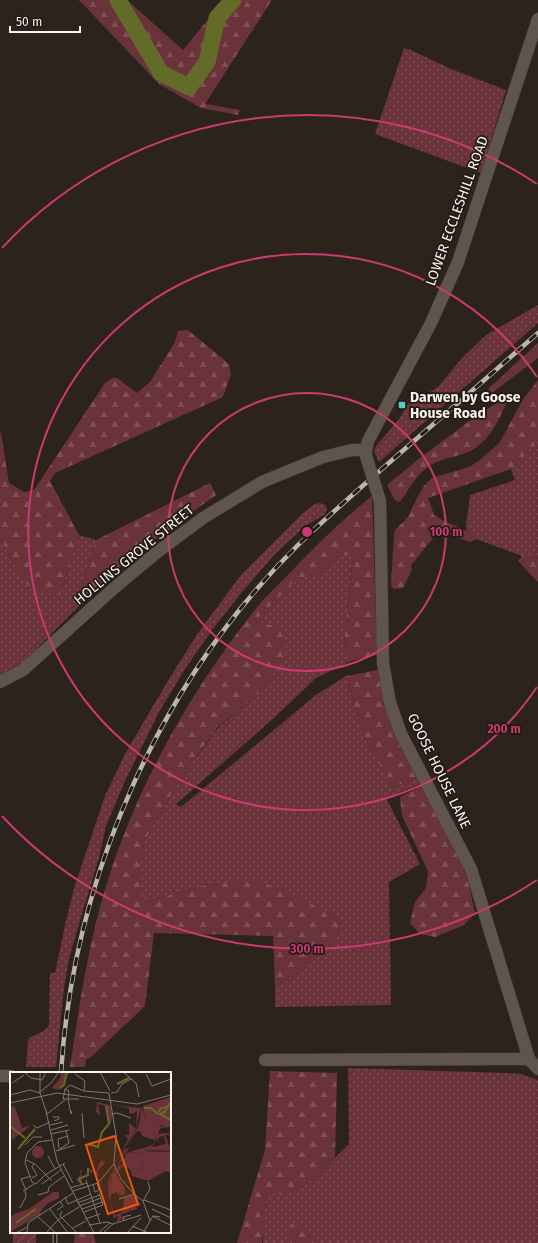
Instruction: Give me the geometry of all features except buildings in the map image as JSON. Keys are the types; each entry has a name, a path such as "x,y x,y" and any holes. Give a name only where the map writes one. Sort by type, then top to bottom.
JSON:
{"street":[{"name":"LOWER ECCLESHILL ROAD","path":"366,453 368,441 430,323 458,262 538,19"},
{"name":"HOLLINS GROVE STREET","path":"0,682 23,670 113,589 156,553 203,518 262,482 323,457 352,450 366,453"},
{"name":"GOOSE HOUSE LANE","path":"366,453 380,501 383,661 390,703 401,734 472,870 529,1059 538,1069"},
{"path":"265,1060 529,1059"}],"green space":[{"path":"78,0 110,0 159,76 188,94 211,65 222,19 237,0 272,0 205,104 240,110 238,115 201,108 159,84"},
{"path":"120,0 127,0 183,50 224,0 228,0 214,16 203,61 188,83 164,71"},
{"path":"404,48 451,69 506,90 481,173 375,134"},
{"path":"538,305 538,323 379,462 374,451 376,446 400,418 412,397 417,400 438,387 461,359 486,335"},
{"path":"188,330 229,364 231,374 223,397 55,473 50,481 79,535 60,595 39,593 25,583 0,538 0,433 9,483 24,492 34,490 105,383 112,378 117,378 137,393 150,382 175,342 178,331"},
{"path":"538,343 538,358 492,393 488,389"},
{"path":"538,380 538,441 511,469 428,498 434,515 467,531 476,539 470,542 439,531 411,565 412,570 403,588 392,588 391,584 395,530 408,517 424,486 432,478 469,467 480,460 500,442 522,401"},
{"path":"509,396 496,424 478,446 470,451 439,461 432,465 423,471 399,502 395,500 387,485 476,416"},
{"path":"538,441 538,558 522,556 476,539 467,531 466,525 470,495 515,480 511,469"},
{"path":"210,483 216,495 134,554 83,602 79,601 81,588 96,540"},
{"path":"372,496 377,655 351,661 344,643 353,555 339,556 321,573 296,579 255,621 275,626 284,633 286,650 278,669 259,693 218,727 183,774 145,840 140,861 140,899 142,903 209,884 253,880 284,889 336,916 341,928 333,944 297,974 275,986 273,936 154,933 145,1006 90,1058 86,1059 85,1067 70,1067 88,958 104,893 116,855 131,817 148,779 167,743 187,707 209,673 232,639 257,607 318,544"},
{"path":"320,503 325,505 327,509 325,514 304,527 273,556 238,597 212,630 185,669 159,712 125,781 106,826 99,858 68,963 56,1067 26,1067 28,1039 42,1032 49,1025 50,973 55,973 75,885 105,796 126,752 198,633 241,575 303,513 315,504"},
{"path":"79,535 96,540 81,588 79,600 83,602 22,663 0,675 0,538 25,583 60,595"},
{"path":"353,555 344,643 351,661 316,678 274,718 176,804 181,807 316,695 346,676 363,734 392,788 419,776 422,783 386,798 420,864 389,882 391,1005 275,1007 275,986 297,974 333,944 341,928 336,916 315,906 209,884 142,903 140,899 140,861 145,840 183,774 219,727 259,693 275,626 255,621 296,579 321,573 339,556"},
{"path":"522,556 538,558 538,582 518,561"},
{"path":"378,670 384,699 419,776 392,788 363,734 346,676"},
{"path":"422,786 459,856 468,881 475,913 464,925 435,937 420,934 410,923 415,902 426,888 428,871 402,816 400,797"},
{"path":"348,1068 506,1073 521,1074 538,1080 538,1243 263,1243 263,1226 267,1192 288,1194 312,1180 349,1144"},
{"path":"270,1071 337,1073 335,1157 312,1180 288,1194 267,1193 262,1243 237,1243 265,1150"},
{"path":"291,1224 305,1228 320,1243 286,1243"},
{"path":"13,1233 36,1233 36,1243 13,1243"},
{"path":"75,1233 93,1233 96,1243 74,1243"}],"waterway":[{"path":"118,0 161,73 189,87 207,62 217,18 233,0"}],"railway":[{"path":"61,1072 69,1000 84,928 105,857 132,788 165,721 204,658 248,599 298,545 355,492 538,333"},
{"path":"55,1233 55,1243"}],"place":[{"name":"Darwen by Goose House Road","path":"402,405"}]}
